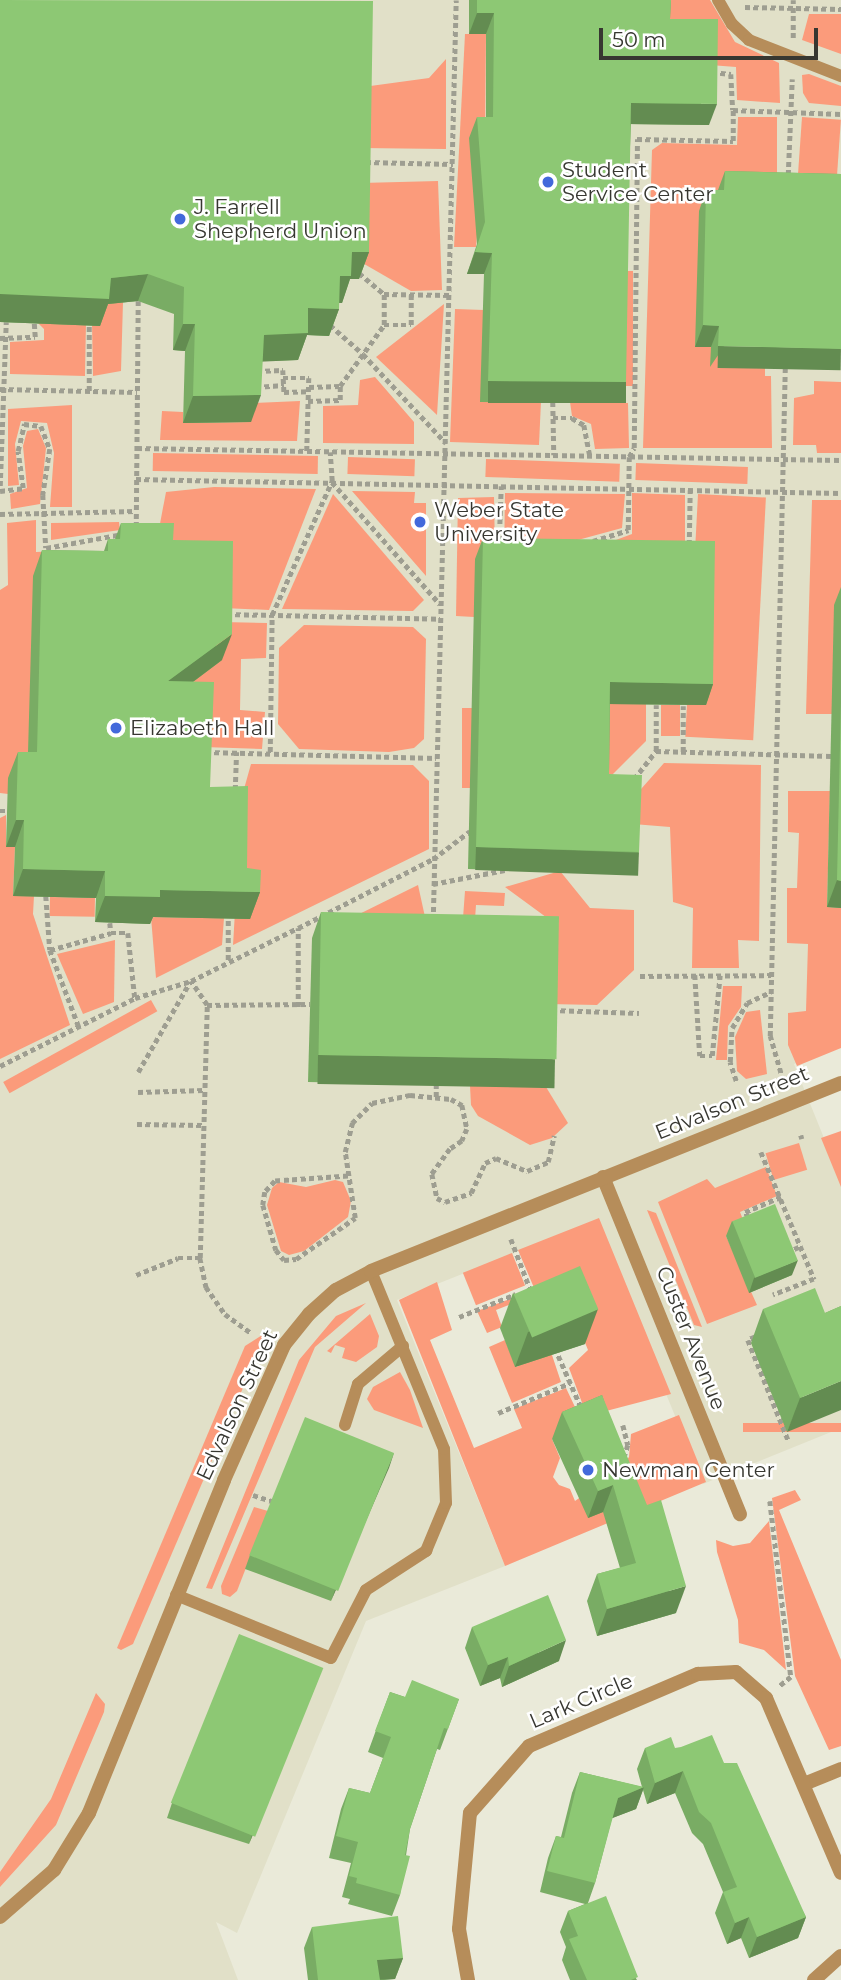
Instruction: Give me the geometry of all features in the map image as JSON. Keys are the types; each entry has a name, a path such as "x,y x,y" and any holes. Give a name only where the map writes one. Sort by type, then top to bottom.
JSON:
{"street":[{"name":"Edvalson Street","path":"0,1917 54,1870 89,1813 176,1595 284,1345 336,1290 371,1271 841,1083"},
{"name":"Custer Avenue","path":"603,1177 740,1514"},
{"name":"Lark Circle","path":"468,1980 459,1929 470,1813 529,1746 698,1674 736,1672 766,1698"},
{"path":"766,1698 841,1873"},
{"path":"804,1784 841,1769"},
{"path":"814,1980 841,1956"}],"lane":[{"path":"718,0 732,24 749,40 841,76"},
{"path":"176,1595 331,1658 366,1590 426,1551 446,1503 444,1449 371,1271"},
{"path":"345,1425 358,1384 403,1346"}],"path":[{"path":"430,930 446,453 456,0"},
{"path":"792,42 793,0"},
{"path":"744,7 841,9"},
{"path":"788,180 792,70"},
{"path":"580,545 628,530 629,457 634,448 637,139 733,141 731,74 710,72"},
{"path":"733,110 841,114"},
{"path":"361,162 453,164"},
{"path":"627,260 628,198 637,198"},
{"path":"359,273 385,294 450,295"},
{"path":"308,401 340,400 340,386 384,325 385,294"},
{"path":"384,325 411,325 411,295"},
{"path":"6,322 3,338 0,488 23,488 18,452 24,424 41,426 50,450 44,514 46,548 65,547 136,533 138,301"},
{"path":"3,338 35,337 34,322"},
{"path":"89,324 89,391"},
{"path":"330,325 363,354 446,443"},
{"path":"783,1081 770,1036 785,368"},
{"path":"253,372 283,370 284,392 340,386"},
{"path":"283,378 309,378 307,451"},
{"path":"252,387 284,385"},
{"path":"2,389 137,392"},
{"path":"553,402 554,455"},
{"path":"553,418 572,418 583,425 590,456"},
{"path":"136,448 841,460"},
{"path":"270,752 272,615 331,481 331,452"},
{"path":"136,480 331,481 841,493"},
{"path":"331,481 440,604"},
{"path":"499,548 501,486"},
{"path":"689,550 690,490"},
{"path":"0,514 136,511"},
{"path":"65,547 65,557"},
{"path":"222,613 440,619"},
{"path":"628,787 656,751 656,705"},
{"path":"683,706 683,752"},
{"path":"656,751 831,756"},
{"path":"203,752 436,758"},
{"path":"235,794 236,752"},
{"path":"0,1066 135,998 191,981 228,960 298,928 433,859 470,831"},
{"path":"433,884 505,870"},
{"path":"46,897 50,950 79,1027"},
{"path":"228,918 228,960"},
{"path":"110,923 111,933"},
{"path":"298,928 298,1007"},
{"path":"50,950 111,933 128,933 135,998"},
{"path":"695,975 700,1056 712,1056 720,975"},
{"path":"640,976 771,975"},
{"path":"191,981 207,1005 200,1258 212,1296 225,1314 251,1333"},
{"path":"138,1072 191,981"},
{"path":"736,1081 730,1062 732,1028 747,1003 771,992"},
{"path":"207,1005 298,1007 310,1004"},
{"path":"547,1010 639,1013"},
{"path":"436,1085 436,1097"},
{"path":"138,1091 204,1090"},
{"path":"348,1176 275,1181 265,1192 263,1205 276,1250 284,1259 296,1259 355,1218 345,1152 352,1122 360,1112 389,1097 436,1097 462,1105 466,1113 462,1142 450,1149 432,1174 437,1198 445,1202 471,1193 485,1163 496,1158 527,1171 548,1162 554,1136"},
{"path":"137,1124 202,1125"},
{"path":"761,1152 814,1279 773,1295"},
{"path":"749,1220 745,1212 781,1197"},
{"path":"510,1238 535,1301"},
{"path":"794,1249 801,1246"},
{"path":"136,1275 178,1258 200,1258"},
{"path":"459,1317 530,1289"},
{"path":"760,1335 748,1340 789,1443"},
{"path":"554,1346 583,1413"},
{"path":"498,1413 570,1383"},
{"path":"618,1464 628,1445 623,1425"},
{"path":"253,1495 272,1501"},
{"path":"766,1698 791,1677 770,1501"}],"shaded area":[{"name":"Weber State University","path":"0,0 841,0 841,1045 794,1064 841,1180 841,1428 703,1484 595,1221 397,1300 505,1566 366,1621 237,1933 216,1922 238,1980 0,1980"},
{"path":"664,0 710,0 735,42 779,63 780,103 737,100 736,67 710,65 662,40"},
{"path":"809,14 841,14 841,54 802,40"},
{"path":"465,34 486,34 485,138 476,247 454,247"},
{"path":"446,59 446,149 361,148 363,87 429,78"},
{"path":"809,74 841,86 841,106 809,103 803,93 802,75"},
{"path":"738,117 777,117 777,176 695,346 711,347 765,368 765,376 771,376 772,448 643,448 652,150 662,143 737,145"},
{"path":"802,117 841,120 836,197 797,194"},
{"path":"438,181 442,290 411,291 359,261 361,183"},
{"path":"621,271 633,271 633,386 621,386"},
{"path":"123,302 121,371 93,376 92,324 101,304"},
{"path":"444,304 437,415 376,357"},
{"path":"455,309 484,310 541,401 539,445 450,442"},
{"path":"37,322 86,323 85,376 10,374 10,342 44,340 44,329"},
{"path":"375,377 414,422 414,444 323,443 323,406 358,405 360,380"},
{"path":"814,381 841,382 841,453 817,453 816,445 793,445 794,398 814,394"},
{"path":"300,401 297,441 160,440 162,411 183,412 183,423 251,422 252,403"},
{"path":"570,402 628,403 629,448 595,449 591,424 572,416"},
{"path":"72,405 72,507 50,507 54,453 47,423 21,421 15,444 19,485 8,486 8,409"},
{"path":"38,429 46,448 40,504 11,509 10,494 27,488 23,446 27,431"},
{"path":"153,453 318,456 318,474 153,471"},
{"path":"348,457 415,459 414,476 347,474"},
{"path":"486,459 620,464 619,482 485,477"},
{"path":"636,463 748,467 747,484 635,480"},
{"path":"214,487 316,489 269,610 223,608 155,550 166,492"},
{"path":"352,491 415,492 414,503 426,503 426,576"},
{"path":"505,493 625,494 622,528 504,560"},
{"path":"632,493 685,495 685,562 562,560 632,534"},
{"path":"333,494 424,600 413,611 282,609"},
{"path":"698,494 766,498 753,740 685,737"},
{"path":"494,497 495,550 474,617 456,616 458,498"},
{"path":"812,500 841,500 841,605 832,714 806,714"},
{"path":"36,520 36,552 59,551 27,779 9,779 8,794 0,793 0,590 8,585 7,523"},
{"path":"119,522 120,530 51,540 51,523"},
{"path":"222,622 267,623 266,658 241,659 240,710 265,712 262,749 203,747 171,668"},
{"path":"304,625 413,627 426,639 424,739 414,748 389,752 299,749 278,724 279,648"},
{"path":"603,704 646,704 646,741 601,786"},
{"path":"661,705 680,705 680,736 661,736"},
{"path":"462,708 472,708 472,788 462,788"},
{"path":"664,763 761,765 759,941 738,940 739,968 692,968 693,908 673,902 670,827 633,824 634,797"},
{"path":"251,764 413,765 429,781 429,849 233,945 242,796"},
{"path":"788,791 830,791 827,907 841,908 841,1048 797,1066 788,1045 788,1013 806,1011 808,944 787,943 787,888 797,888 799,833 788,832"},
{"path":"6,815 6,846 15,847 13,896 34,896 33,914 70,1025 0,1059 0,818"},
{"path":"560,871 590,908 634,910 634,970 597,1005 548,1004 550,920 505,887"},
{"path":"418,885 425,917 335,926"},
{"path":"465,891 505,893 504,906 476,905 475,919 463,918"},
{"path":"50,897 95,898 95,917 50,916"},
{"path":"151,917 224,918 222,945 156,978"},
{"path":"115,940 114,1002 83,1014 57,954"},
{"path":"723,986 742,986 741,1007 728,1026 727,1060 716,1060"},
{"path":"151,1000 157,1011 9,1093 3,1082"},
{"path":"760,1010 767,1074 746,1079 737,1071 735,1037 746,1012"},
{"path":"470,1086 546,1087 568,1123 552,1138 530,1145 478,1116 471,1105"},
{"path":"841,1131 841,1187 821,1138"},
{"path":"799,1143 807,1170 774,1180 766,1153"},
{"path":"766,1167 777,1196 740,1212 744,1222 726,1236 757,1305 707,1324 658,1202 707,1179 715,1188"},
{"path":"335,1180 343,1182 351,1201 348,1217 304,1251 289,1255 281,1251 267,1205 272,1188 279,1182 306,1187"},
{"path":"647,1210 656,1213 702,1327 694,1325"},
{"path":"599,1218 671,1394 587,1416 569,1368 588,1350 568,1301 543,1309 518,1250"},
{"path":"512,1253 525,1285 476,1305 463,1273"},
{"path":"437,1282 452,1330 430,1340 474,1448 522,1428 514,1409 566,1388 584,1426 552,1439 560,1458 553,1477 559,1485 570,1489 575,1501 619,1469 629,1457 631,1434 679,1415 706,1482 505,1566 399,1300"},
{"path":"527,1293 529,1297 496,1310 502,1327 487,1333 477,1311"},
{"path":"366,1303 315,1347 212,1589 206,1588 299,1360 336,1316"},
{"path":"370,1314 379,1336 377,1347 356,1362 342,1358 345,1348 335,1345 331,1353 327,1351"},
{"path":"267,1332 133,1644 121,1650 117,1648 245,1346"},
{"path":"505,1340 516,1367 551,1352 561,1382 512,1403 489,1347"},
{"path":"400,1372 410,1390 423,1428 374,1410 367,1399 373,1387"},
{"path":"743,1423 841,1423 841,1432 743,1432"},
{"path":"795,1490 801,1500 779,1510 841,1660 841,1746 829,1750 795,1676 772,1498"},
{"path":"254,1507 268,1511 237,1591 230,1597 222,1594 221,1586"},
{"path":"769,1521 786,1670 764,1650 739,1643 738,1620 717,1552 716,1540 733,1546 750,1543"},
{"path":"96,1693 105,1704 104,1712 56,1825 0,1887 0,1872 51,1799"}],"building":[{"name":"J. Farrell Shepherd Union","path":"0,0 373,1 369,252 352,252 351,276 340,276 339,309 308,308 308,333 264,335 261,395 193,396 195,324 183,324 184,287 148,274 111,278 109,299 0,294"},
{"name":"Student Service Center","path":"477,0 671,0 670,19 718,19 717,104 631,103 626,382 488,381 492,253 475,252 485,222 477,117 493,117 494,13 477,13"},
{"path":"725,171 841,174 841,349 718,346 719,326 703,325 706,190 724,190"},
{"name":"Elizabeth Hall","path":"121,523 174,523 173,540 233,541 232,634 168,681 214,682 210,787 248,786 247,868 261,870 260,892 160,890 160,897 105,896 105,871 23,869 24,820 16,820 18,752 37,752 42,550 108,551 108,539 120,539"},
{"path":"483,538 715,541 713,684 610,682 609,774 642,775 639,852 476,847"},
{"path":"841,702 841,881 837,880"},
{"path":"321,912 559,916 556,1059 319,1055"},
{"path":"775,1204 798,1261 755,1278 732,1221"},
{"path":"580,1266 598,1309 532,1337 514,1294"},
{"path":"815,1288 825,1313 841,1306 841,1381 800,1398 763,1309"},
{"path":"602,1395 647,1505 661,1500 686,1586 607,1609 597,1574 636,1563 613,1485 598,1491 562,1412"},
{"path":"305,1417 394,1453 338,1591 249,1555"},
{"path":"548,1595 566,1640 509,1666 508,1657 488,1665 472,1627"},
{"path":"239,1634 323,1668 255,1837 171,1803"},
{"path":"412,1680 459,1699 448,1729 444,1728 410,1829 405,1855 410,1856 400,1895 356,1883 357,1878 349,1876 358,1842 336,1836 349,1788 370,1793 391,1737 375,1731 390,1692 405,1697"},
{"path":"712,1735 724,1763 737,1763 806,1917 757,1937 749,1917 735,1923 723,1892 737,1887 711,1823 699,1812 683,1771 655,1783 645,1748 671,1737 675,1748 681,1747"},
{"path":"580,1772 644,1787 618,1798 595,1883 547,1871 556,1836 564,1838"},
{"path":"606,1896 638,1977 631,1980 587,1980 569,1939 578,1936 568,1911"},
{"path":"398,1916 403,1958 377,1960 380,1980 318,1980 312,1927"}],"place":[{"name":"Student Service Center","path":"548,182"},
{"name":"J. Farrell Shepherd Union","path":"180,219"},
{"name":"Weber State University","path":"420,522"},
{"name":"Elizabeth Hall","path":"116,728"},
{"name":"Newman Center","path":"588,1470"}]}
